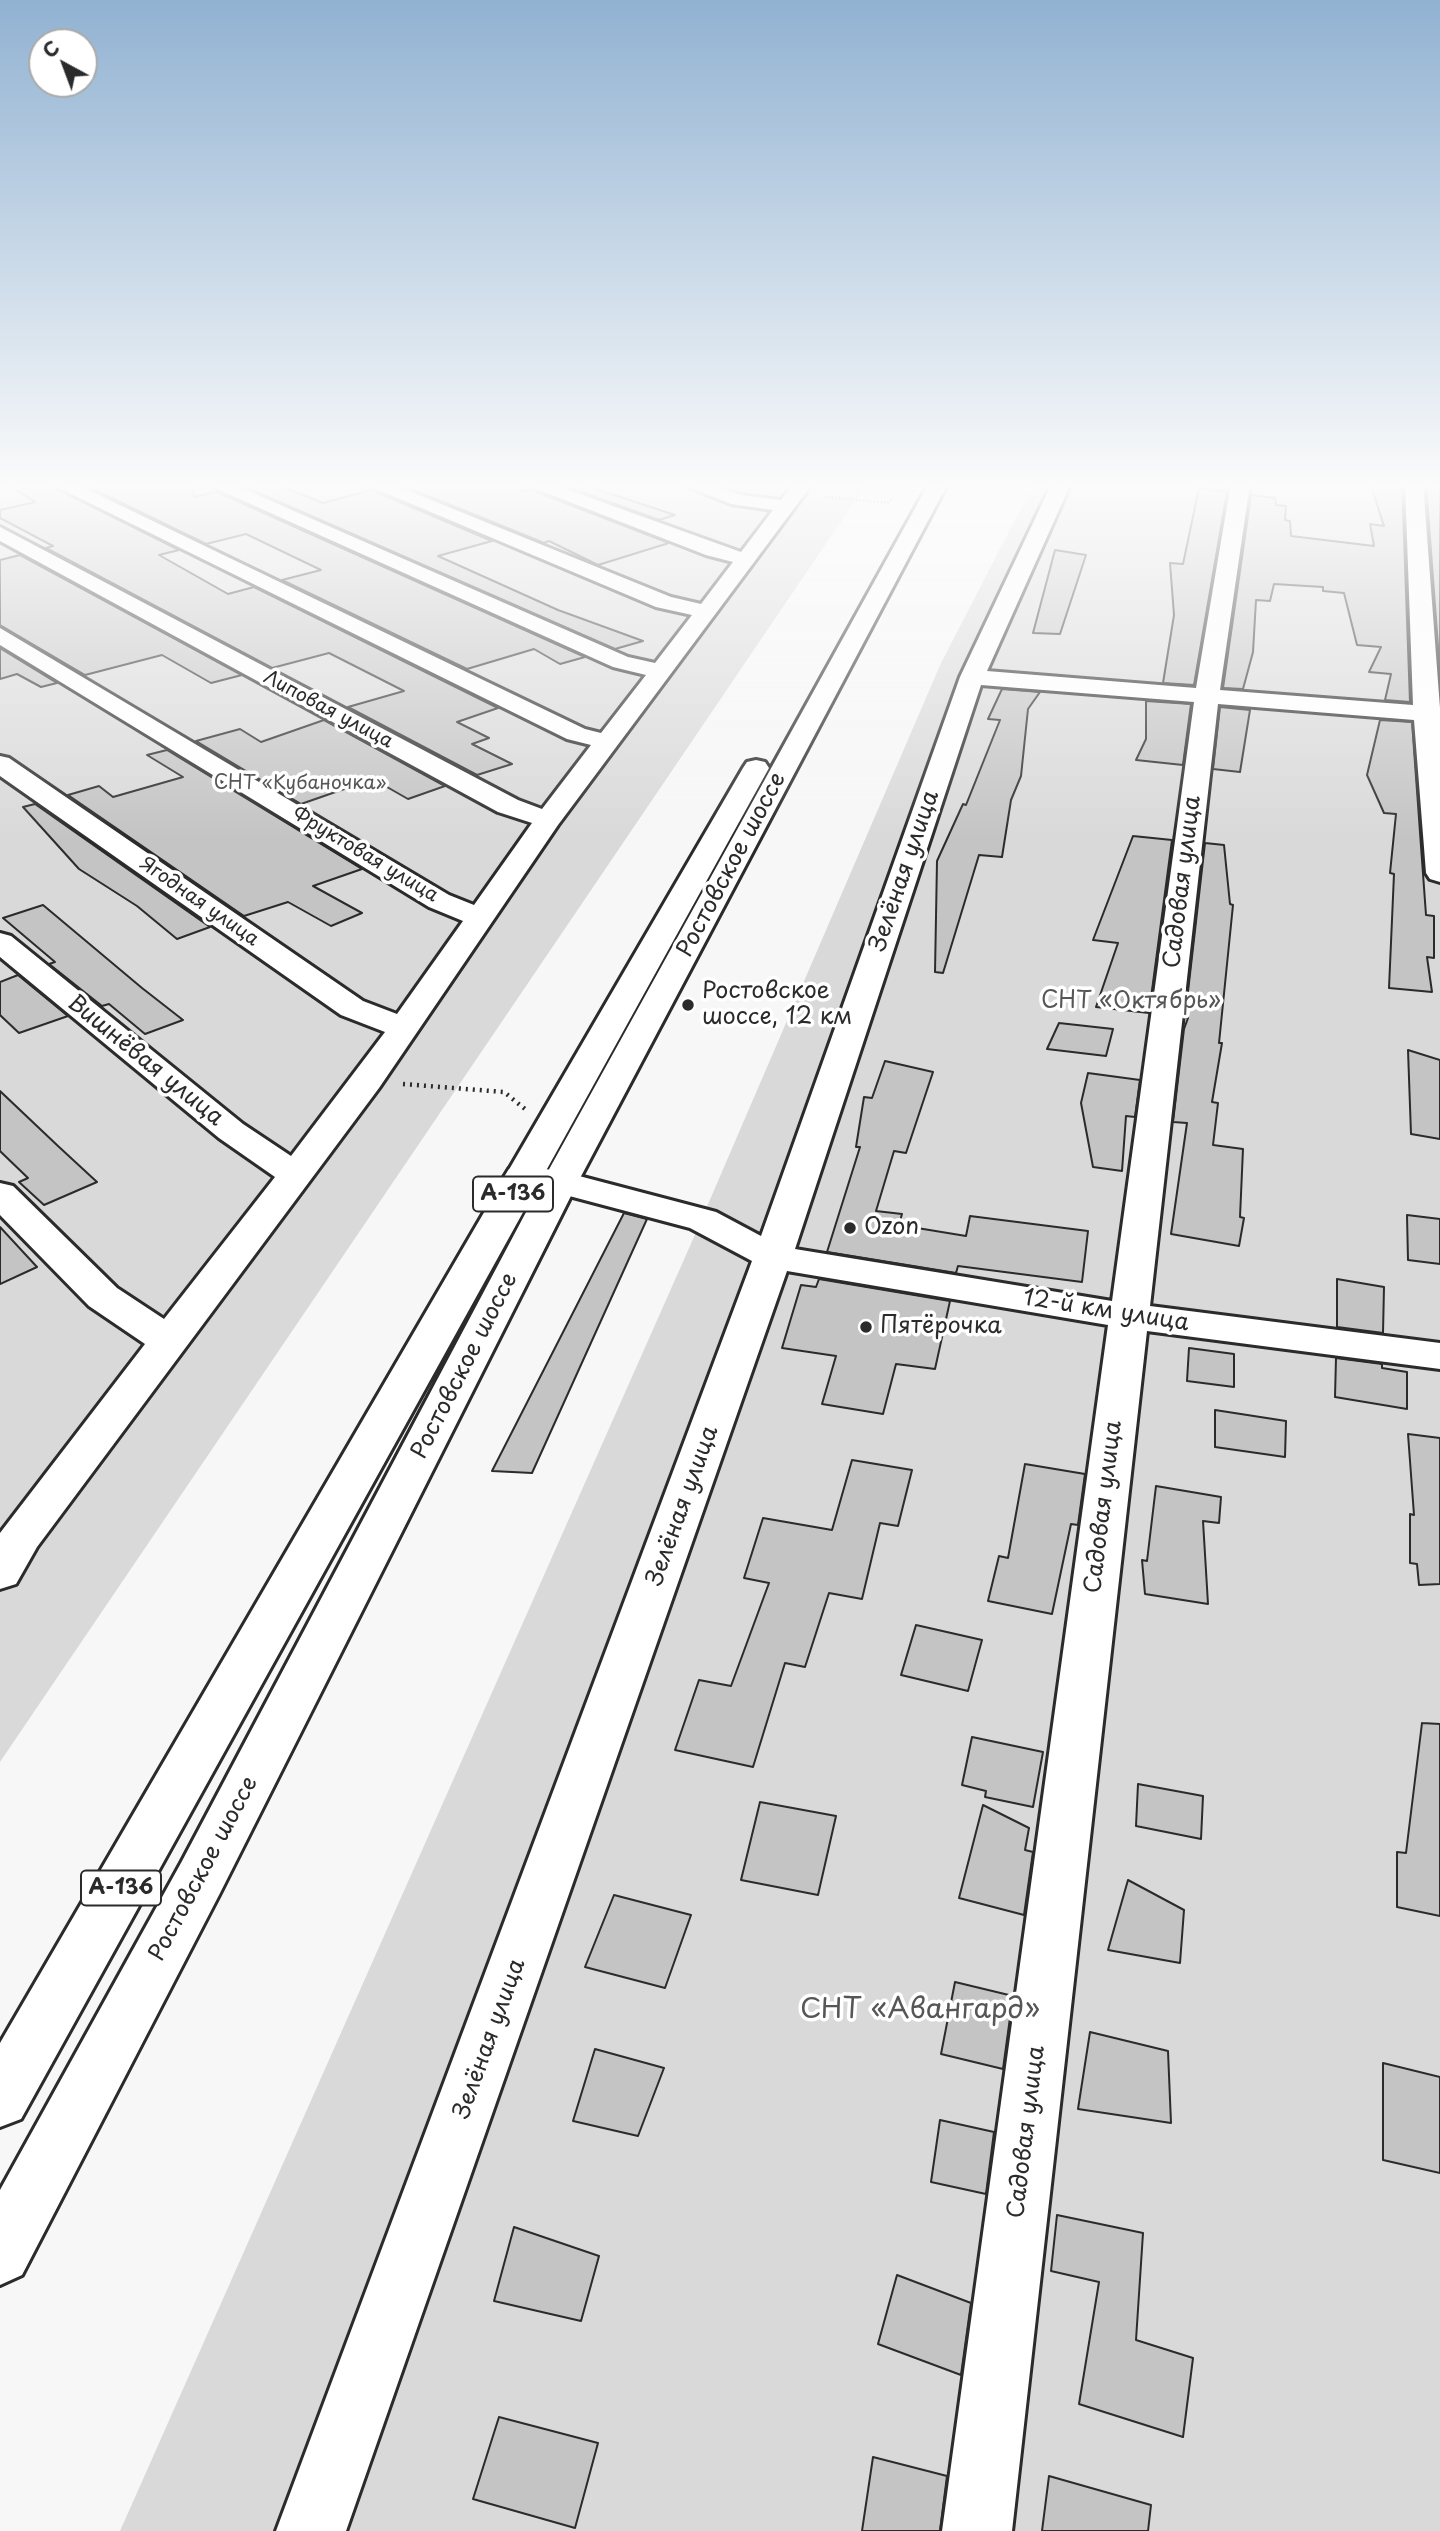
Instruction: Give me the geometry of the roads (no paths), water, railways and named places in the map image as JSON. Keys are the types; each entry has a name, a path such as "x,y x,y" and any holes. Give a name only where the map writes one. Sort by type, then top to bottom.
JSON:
{"main road":[{"name":"Липовая улица","path":"127,601 508,806 548,820"},
{"path":"302,601 576,734 608,742"},
{"path":"482,601 621,662 661,671"},
{"path":"662,601 706,612"},
{"path":"7,1540 171,1342 294,1174 367,1081 548,820 714,601"},
{"path":"824,648 851,601"},
{"name":"Ростовское шоссе","path":"0,2099 243,1676 541,1180 872,601"},
{"name":"Зелёная улица","path":"311,2531 773,1257 971,677 1007,601"},
{"name":"Садовая улица","path":"977,2531 1128,1316 1207,696 1222,601"},
{"path":"1424,601 1433,715 1440,873"},
{"name":"Фруктовая улица","path":"0,635 439,901 480,919"},
{"path":"971,677 1433,715"},
{"name":"Ростовское шоссе","path":"0,2253 200,1879 541,1180 787,713"},
{"name":"Ягодная улица","path":"0,764 352,1008 404,1028"},
{"name":"Вишнёвая улица","path":"0,942 231,1131 294,1174"},
{"name":"12-й км улица","path":"541,1180 703,1220 773,1257 1128,1316 1440,1356"},
{"path":"0,1194 103,1297 171,1342"}],"place":[{"name":"Ростовское шоссе, 12 км","path":"688,1005"},
{"name":"Ozon","path":"850,1228"},
{"name":"Пятёрочка","path":"866,1327"}],"park label":[{"name":"СНТ «Кубаночка»","path":"300,784"},
{"name":"СНТ «Октябрь»","path":"1131,1002"},
{"name":"СНТ «Авангард»","path":"920,2010"}]}
